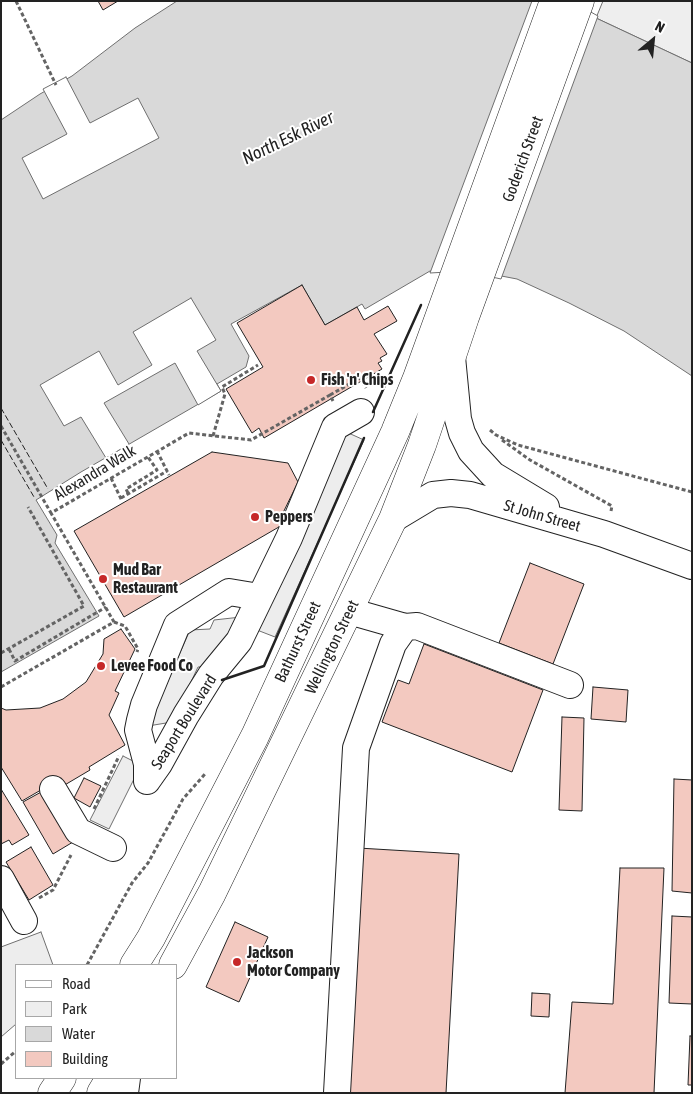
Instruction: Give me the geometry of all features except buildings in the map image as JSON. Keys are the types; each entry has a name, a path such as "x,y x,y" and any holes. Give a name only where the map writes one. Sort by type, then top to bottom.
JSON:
{"highway":[{"name":"Goderich Street","path":"454,313 554,1"},
{"name":"Goderich Street","path":"454,313 580,1"},
{"name":"Wellington Street","path":"174,964 212,893 393,519 422,445 452,357 454,313"},
{"name":"Bathurst Street","path":"135,964 160,922 255,736 417,378 454,313"},
{"path":"52,1093 61,1079"},
{"path":"101,1093 109,1079"}],"street":[{"path":"452,357 458,419 462,433 471,451 493,475 574,524"},
{"name":"Seaport Boulevard","path":"259,597 229,592 177,625 147,696 138,730 147,764 147,781 212,675 239,641 289,538 335,427 356,415"},
{"name":"St John Street","path":"393,519 433,495 451,493 470,495 574,524 692,566"},
{"path":"350,611 405,628 417,626 570,685"},
{"path":"337,1093 356,748 393,644 405,628"},
{"path":"53,789 78,831 113,848"},
{"path":"1,879 21,916"},
{"path":"124,1093 127,1079"}],"path":[{"path":"16,1 56,85"},
{"path":"213,436 225,394 222,387 258,365"},
{"name":"Alexandra Walk","path":"114,622 51,514 189,433 251,440 330,396 340,413 356,415"},
{"path":"1,426 51,514"},
{"path":"486,427 530,460 612,506 604,534"},
{"path":"496,435 518,445 692,492"},
{"path":"111,478 122,499 128,493 168,473 157,452"},
{"path":"128,493 126,488 156,470 148,457"},
{"path":"1,653 84,606 28,507"},
{"path":"9,649 16,661 106,607"},
{"path":"1,687 114,622 125,626 138,649 135,658"},
{"path":"21,916 53,890 122,751"},
{"path":"1,1064 15,1052"}],"green space":[{"path":"603,1 692,1 692,63 596,18"}],"shaded area":[{"path":"344,431 364,440 275,637 257,630"},
{"path":"241,617 211,667 198,667 172,722 148,726 190,630 210,629 214,620"},
{"path":"123,756 141,765 109,829 90,820"},
{"path":"41,932 53,964 15,964 15,1025 1,1037 1,947"}],"water":[{"name":"North Esk River","path":"177,1 566,1 596,18 692,63 692,376 624,331 517,279 465,269 430,271 365,309 362,304 325,325 302,285 231,324 249,356 246,367 217,384 221,391 36,500 57,535 55,543 99,616 1,672 1,120 40,94 72,76 135,28"}],"pier":[{"path":"532,1 571,1 598,16 501,279 465,271 430,273"},
{"path":"66,77 90,123 138,98 159,138 43,199 22,158 67,134 43,89"},
{"path":"191,298 216,340 197,351 221,391 198,405 175,363 104,403 129,444 106,458 81,417 64,426 40,385 99,351 118,385 152,365 133,332"}],"fence":[{"path":"1,408 48,489"},
{"path":"1,440 34,497"}],"wall":[{"path":"373,412 421,305"},
{"path":"222,680 264,666 364,438"}],"place":[{"name":"Fish 'n' Chips","path":"311,380"},
{"name":"Peppers","path":"255,517"},
{"name":"Mud Bar Restaurant","path":"103,579"},
{"name":"Levee Food Co","path":"101,666"},
{"name":"Jackson Motor Company","path":"237,962"}]}
